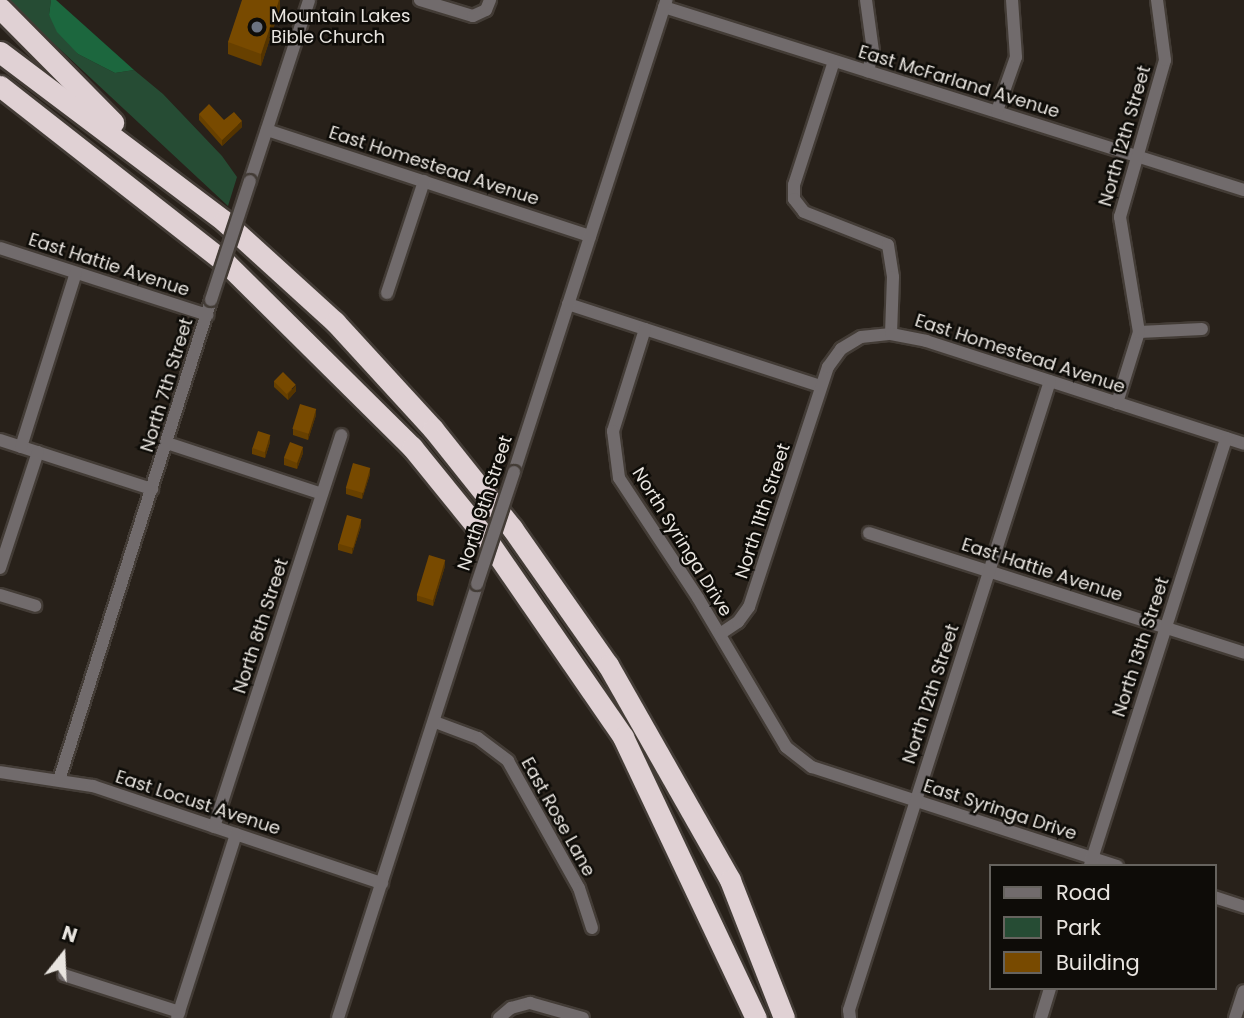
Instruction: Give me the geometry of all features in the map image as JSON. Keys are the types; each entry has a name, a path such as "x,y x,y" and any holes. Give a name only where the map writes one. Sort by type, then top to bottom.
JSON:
{"highway":[{"path":"0,8 68,72 143,155"},
{"path":"0,52 143,155 224,221 335,322 433,429 512,528 608,665 730,880 785,1018"},
{"path":"0,86 54,124 226,263 332,364 412,447 488,541 623,737 756,1018"},
{"path":"0,98 54,124"}],"street":[{"name":"North 7th Street","path":"59,780 309,0"},
{"path":"420,0 468,16 482,13 490,0"},
{"path":"866,0 873,51 868,71"},
{"path":"998,111 1016,58 1012,0"},
{"name":"North 12th Street","path":"1117,403 1139,332 1119,217 1165,60 1157,0"},
{"name":"East McFarland Avenue","path":"665,3 834,61 1244,190"},
{"name":"North 9th Street","path":"338,1018 665,3"},
{"path":"834,61 794,185 794,199 804,212 888,245 892,257 891,334"},
{"name":"East Homestead Avenue","path":"267,130 590,236"},
{"path":"387,293 424,181"},
{"name":"East Hattie Avenue","path":"0,248 207,315"},
{"path":"21,447 76,273"},
{"path":"568,304 821,386"},
{"name":"North Syringa Drive","path":"645,329 613,431 615,464 626,493 720,634 795,757"},
{"path":"1139,332 1202,329"},
{"name":"East Homestead Avenue","path":"821,386 841,349 861,337 891,334 1244,444"},
{"name":"North 12th Street","path":"850,1018 915,801 1050,382"},
{"name":"North 11th Street","path":"720,634 738,622 749,607 821,386"},
{"name":"North 8th Street","path":"214,827 341,435"},
{"name":"North 13th Street","path":"1091,862 1226,438"},
{"path":"0,440 152,489"},
{"path":"167,443 322,494"},
{"path":"0,568 38,452"},
{"name":"East Hattie Avenue","path":"869,533 1244,653"},
{"path":"0,595 35,606"},
{"name":"East Rose Lane","path":"435,722 478,738 508,761 579,888 592,928"},
{"name":"East Syringa Drive","path":"795,757 812,767 1091,862"},
{"name":"East Locust Avenue","path":"0,772 93,786 382,883"},
{"path":"64,975 178,1015 236,834"},
{"path":"1216,898 1244,907"},
{"path":"1041,1018 1049,990"},
{"path":"1235,1018 1244,991"},
{"path":"499,1018 511,1008 530,1003 583,1018"}],"green space":[{"path":"7,0 51,0 49,15 78,54 115,73 134,70 163,94 222,156 237,177 228,206"},
{"path":"51,0 56,0 134,70 115,73 78,54 57,32 49,15"}],"building":[{"name":"Mountain Lakes Bible Church","path":"242,0 279,0 261,54 228,42"},
{"path":"209,104 224,120 234,112 242,121 222,140 199,114"},
{"path":"283,372 296,385 287,394 274,381"},
{"path":"300,404 316,409 309,434 292,429"},
{"path":"258,431 270,435 265,452 252,448"},
{"path":"290,442 303,447 297,463 284,458"},
{"path":"353,463 370,468 363,493 346,488"},
{"path":"347,515 361,519 353,548 339,544"},
{"path":"429,555 445,560 433,600 417,595"}],"place":[{"name":"Mountain Lakes Bible Church","path":"257,27"}]}
